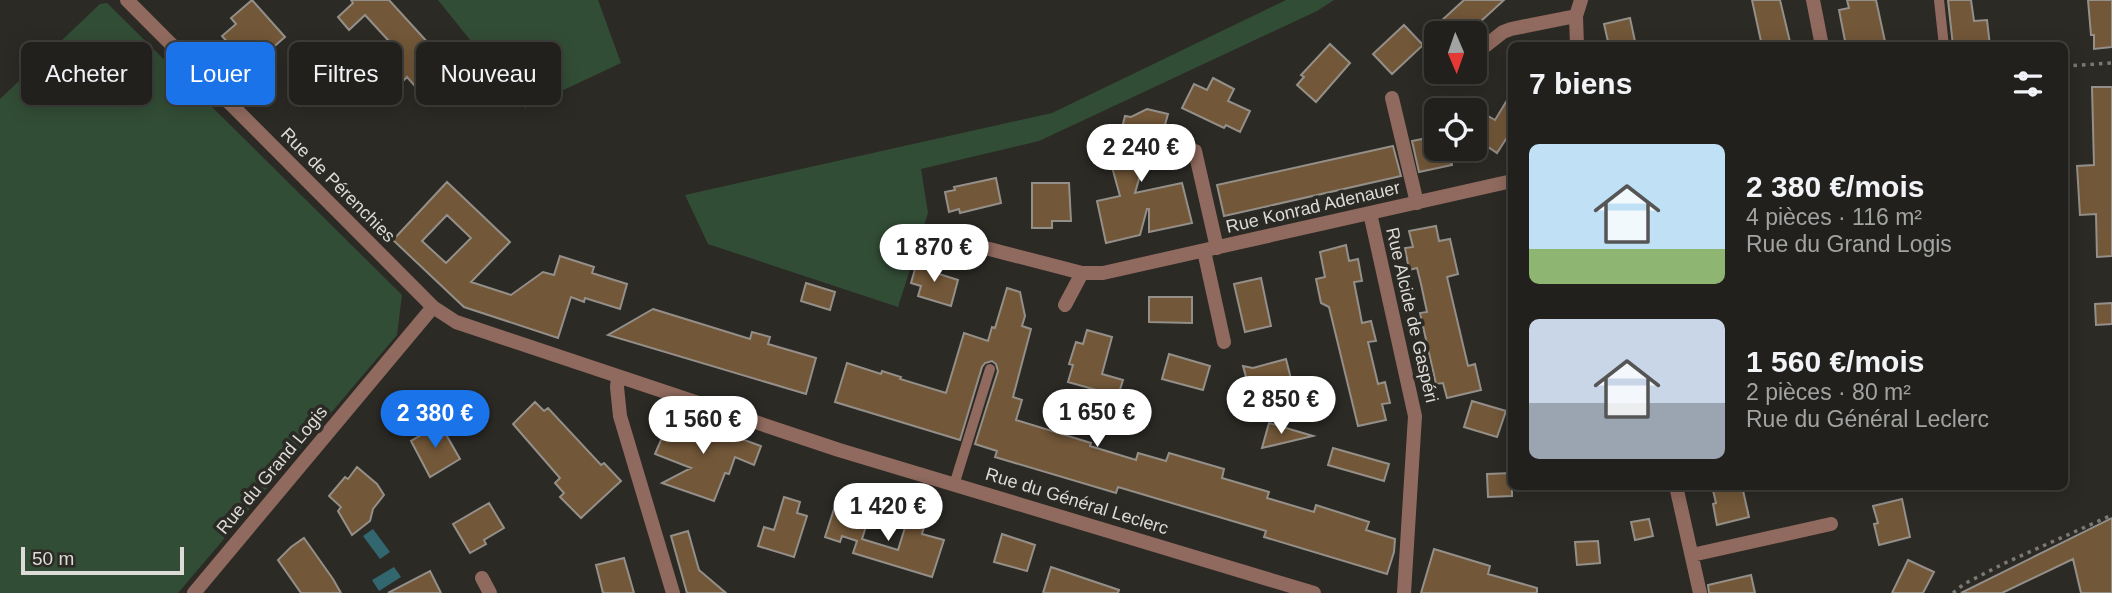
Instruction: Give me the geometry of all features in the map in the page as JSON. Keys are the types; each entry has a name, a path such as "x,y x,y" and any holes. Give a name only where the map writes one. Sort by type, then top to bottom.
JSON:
{"street":[{"name":"Rue de Pérenchies","path":"127,0 433,307"},
{"path":"1577,42 1576,16 1581,0"},
{"path":"1813,0 1821,42"},
{"path":"1488,44 1511,29 1576,16"},
{"name":"Rue Konrad Adenauer","path":"1392,98 1417,203"},
{"name":"Rue Konrad Adenauer","path":"1195,151 1224,342"},
{"name":"Rue Konrad Adenauer","path":"947,238 1082,273 1103,273 1508,182"},
{"name":"Rue Alcide de Gaspéri","path":"1370,213 1415,416 1404,593"},
{"path":"1065,305 1082,273"},
{"name":"Rue du Général Leclerc","path":"433,307 471,328 618,377 954,485 1314,593"},
{"name":"Rue du Grand Logis","path":"194,593 433,307"},
{"path":"618,377 620,416 673,593"},
{"path":"1677,490 1700,593"},
{"path":"1692,555 1831,524"},
{"path":"482,578 490,593"}],"lane":[{"path":"1939,0 1944,42"},
{"path":"954,485 990,369"}],"path":[{"path":"2068,66 2112,63"},
{"path":"1953,593 1964,584 2005,563 2112,515"}],"green space":[{"path":"438,0 598,0 621,63 561,91 561,42 472,42"},
{"path":"1286,0 1334,0 1317,11 1039,141 921,169 928,213 898,307 708,244 685,195 1052,113"},
{"path":"107,3 146,42 60,42 100,4"},
{"path":"152,48 166,61 166,105 210,105 402,295 397,335 178,593 0,593 0,99 21,79 21,105 152,105"}],"water":[{"path":"373,529 390,552 380,559 363,536"},
{"path":"394,567 401,577 379,591 372,580"}],"building":[{"path":"252,0 285,37 275,46 275,42 227,42 222,36 236,24 231,18"},
{"path":"351,0 389,0 427,42 416,42 416,87 407,77 404,80 402,78 402,42 390,42 365,15 349,30 338,17 353,3"},
{"path":"1464,0 1504,0 1481,21 1441,21"},
{"path":"1752,0 1780,0 1790,42 1761,42"},
{"path":"1847,0 1876,0 1885,42 1845,42 1839,10 1849,8"},
{"path":"1948,0 1971,0 1974,21 1987,20 1990,42 1953,42"},
{"path":"2088,0 2112,0 2112,47 2094,49"},
{"path":"1630,18 1635,42 1608,42 1604,24"},
{"path":"1404,25 1423,45 1392,74 1373,54"},
{"path":"1330,44 1350,63 1316,102 1297,85 1304,77 1301,75"},
{"path":"1213,78 1234,89 1228,101 1250,111 1240,132 1226,125 1224,128 1182,108 1194,84 1207,90"},
{"path":"2092,87 2112,87 2112,256 2097,257 2096,214 2080,215 2077,166 2094,165"},
{"path":"1508,99 1508,140 1506,139 1497,153 1487,146 1488,116 1495,120"},
{"path":"1147,109 1168,114 1157,154 1147,151 1135,193 1182,183 1192,223 1149,232 1147,209 1140,235 1106,243 1097,201 1120,196 1112,167 1125,116 1131,117"},
{"path":"1424,139 1424,161 1451,161 1452,165 1419,172 1412,141"},
{"path":"1393,146 1401,176 1224,216 1217,185"},
{"path":"996,178 1001,203 960,213 959,209 949,212 945,192 955,190 954,187"},
{"path":"447,182 510,242 471,282 511,295 543,272 554,275 560,256 594,267 592,273 627,284 620,309 585,298 584,302 571,297 558,338 464,307 393,240","holes":["447,215 471,238 446,263 422,241"]},
{"path":"1032,183 1069,183 1071,221 1052,221 1052,228 1032,228"},
{"path":"1436,226 1439,241 1450,239 1458,274 1447,277 1468,366 1475,364 1481,390 1447,398 1443,383 1436,384 1420,313 1427,312 1421,284 1417,268 1409,270 1405,248 1413,247 1409,231"},
{"path":"1346,245 1349,261 1358,259 1362,281 1354,282 1362,323 1371,321 1376,341 1368,342 1378,384 1385,382 1390,403 1382,404 1386,420 1358,426 1329,307 1321,303 1316,279 1325,277 1320,252"},
{"path":"917,262 937,268 936,273 958,280 951,306 918,296 921,286 911,283"},
{"path":"1261,278 1271,326 1245,332 1234,284"},
{"path":"806,283 835,292 830,310 801,301"},
{"path":"1007,288 1020,292 1025,316 1022,326 1031,329 1013,397 1022,400 1016,420 1136,460 1138,453 1166,461 1169,453 1224,469 1222,478 1269,492 1267,498 1314,512 1316,505 1369,522 1366,530 1395,539 1387,574 1264,537 1266,531 1118,487 1116,493 995,457 997,451 975,444 998,371 992,361 982,367 960,440 835,402 847,363 881,374 882,371 946,393 964,333 988,341 992,327 995,328"},
{"path":"1149,297 1192,297 1192,323 1149,322"},
{"path":"2112,303 2112,324 2096,325 2095,304"},
{"path":"653,309 750,339 752,332 770,337 768,344 816,358 806,394 608,335"},
{"path":"1087,330 1112,337 1102,374 1123,380 1118,396 1068,382 1073,365 1069,364 1076,342 1083,344"},
{"path":"1169,354 1210,366 1203,390 1162,379"},
{"path":"1286,359 1295,395 1254,406 1243,366 1253,368"},
{"path":"1472,401 1506,411 1497,437 1464,427"},
{"path":"535,402 544,411 548,408 601,465 604,463 621,481 581,518 560,497 564,493 555,483 560,478 513,424"},
{"path":"679,416 761,446 754,465 735,457 729,474 725,473 714,501 662,483 691,468 655,454 661,440"},
{"path":"1269,423 1313,436 1262,448"},
{"path":"440,424 460,459 430,477 411,441"},
{"path":"1333,448 1389,464 1384,481 1328,465"},
{"path":"357,467 377,484 384,495 373,509 370,521 352,535 338,511 341,507 329,496"},
{"path":"1508,473 1508,490 1512,490 1512,496 1488,497 1487,474"},
{"path":"1713,490 1743,490 1749,517 1717,525 1713,504 1716,503"},
{"path":"784,497 800,502 797,513 807,516 794,557 758,546 764,527 774,530"},
{"path":"1902,499 1910,537 1879,545 1874,524 1878,523 1873,506"},
{"path":"489,503 504,528 484,540 486,544 470,553 453,524"},
{"path":"835,506 869,517 862,539 898,550 907,521 924,527 922,534 944,540 932,577 853,553 857,541 842,536 840,542 825,537"},
{"path":"2112,518 2112,593 2081,593 2073,559 2002,593 1961,593"},
{"path":"1649,519 1653,536 1635,540 1631,522"},
{"path":"688,531 699,570 726,593 687,593 671,536"},
{"path":"1002,534 1035,545 1027,571 994,562"},
{"path":"304,538 341,593 301,593 278,560"},
{"path":"1598,541 1600,563 1577,565 1575,542"},
{"path":"1434,549 1490,566 1488,574 1537,588 1537,593 1421,593"},
{"path":"624,558 634,593 603,593 596,565"},
{"path":"1908,560 1934,572 1923,593 1892,593"},
{"path":"1051,567 1119,590 1118,593 1043,593"},
{"path":"430,571 441,593 388,593"},
{"path":"1751,575 1755,593 1709,593 1708,585"}]}
